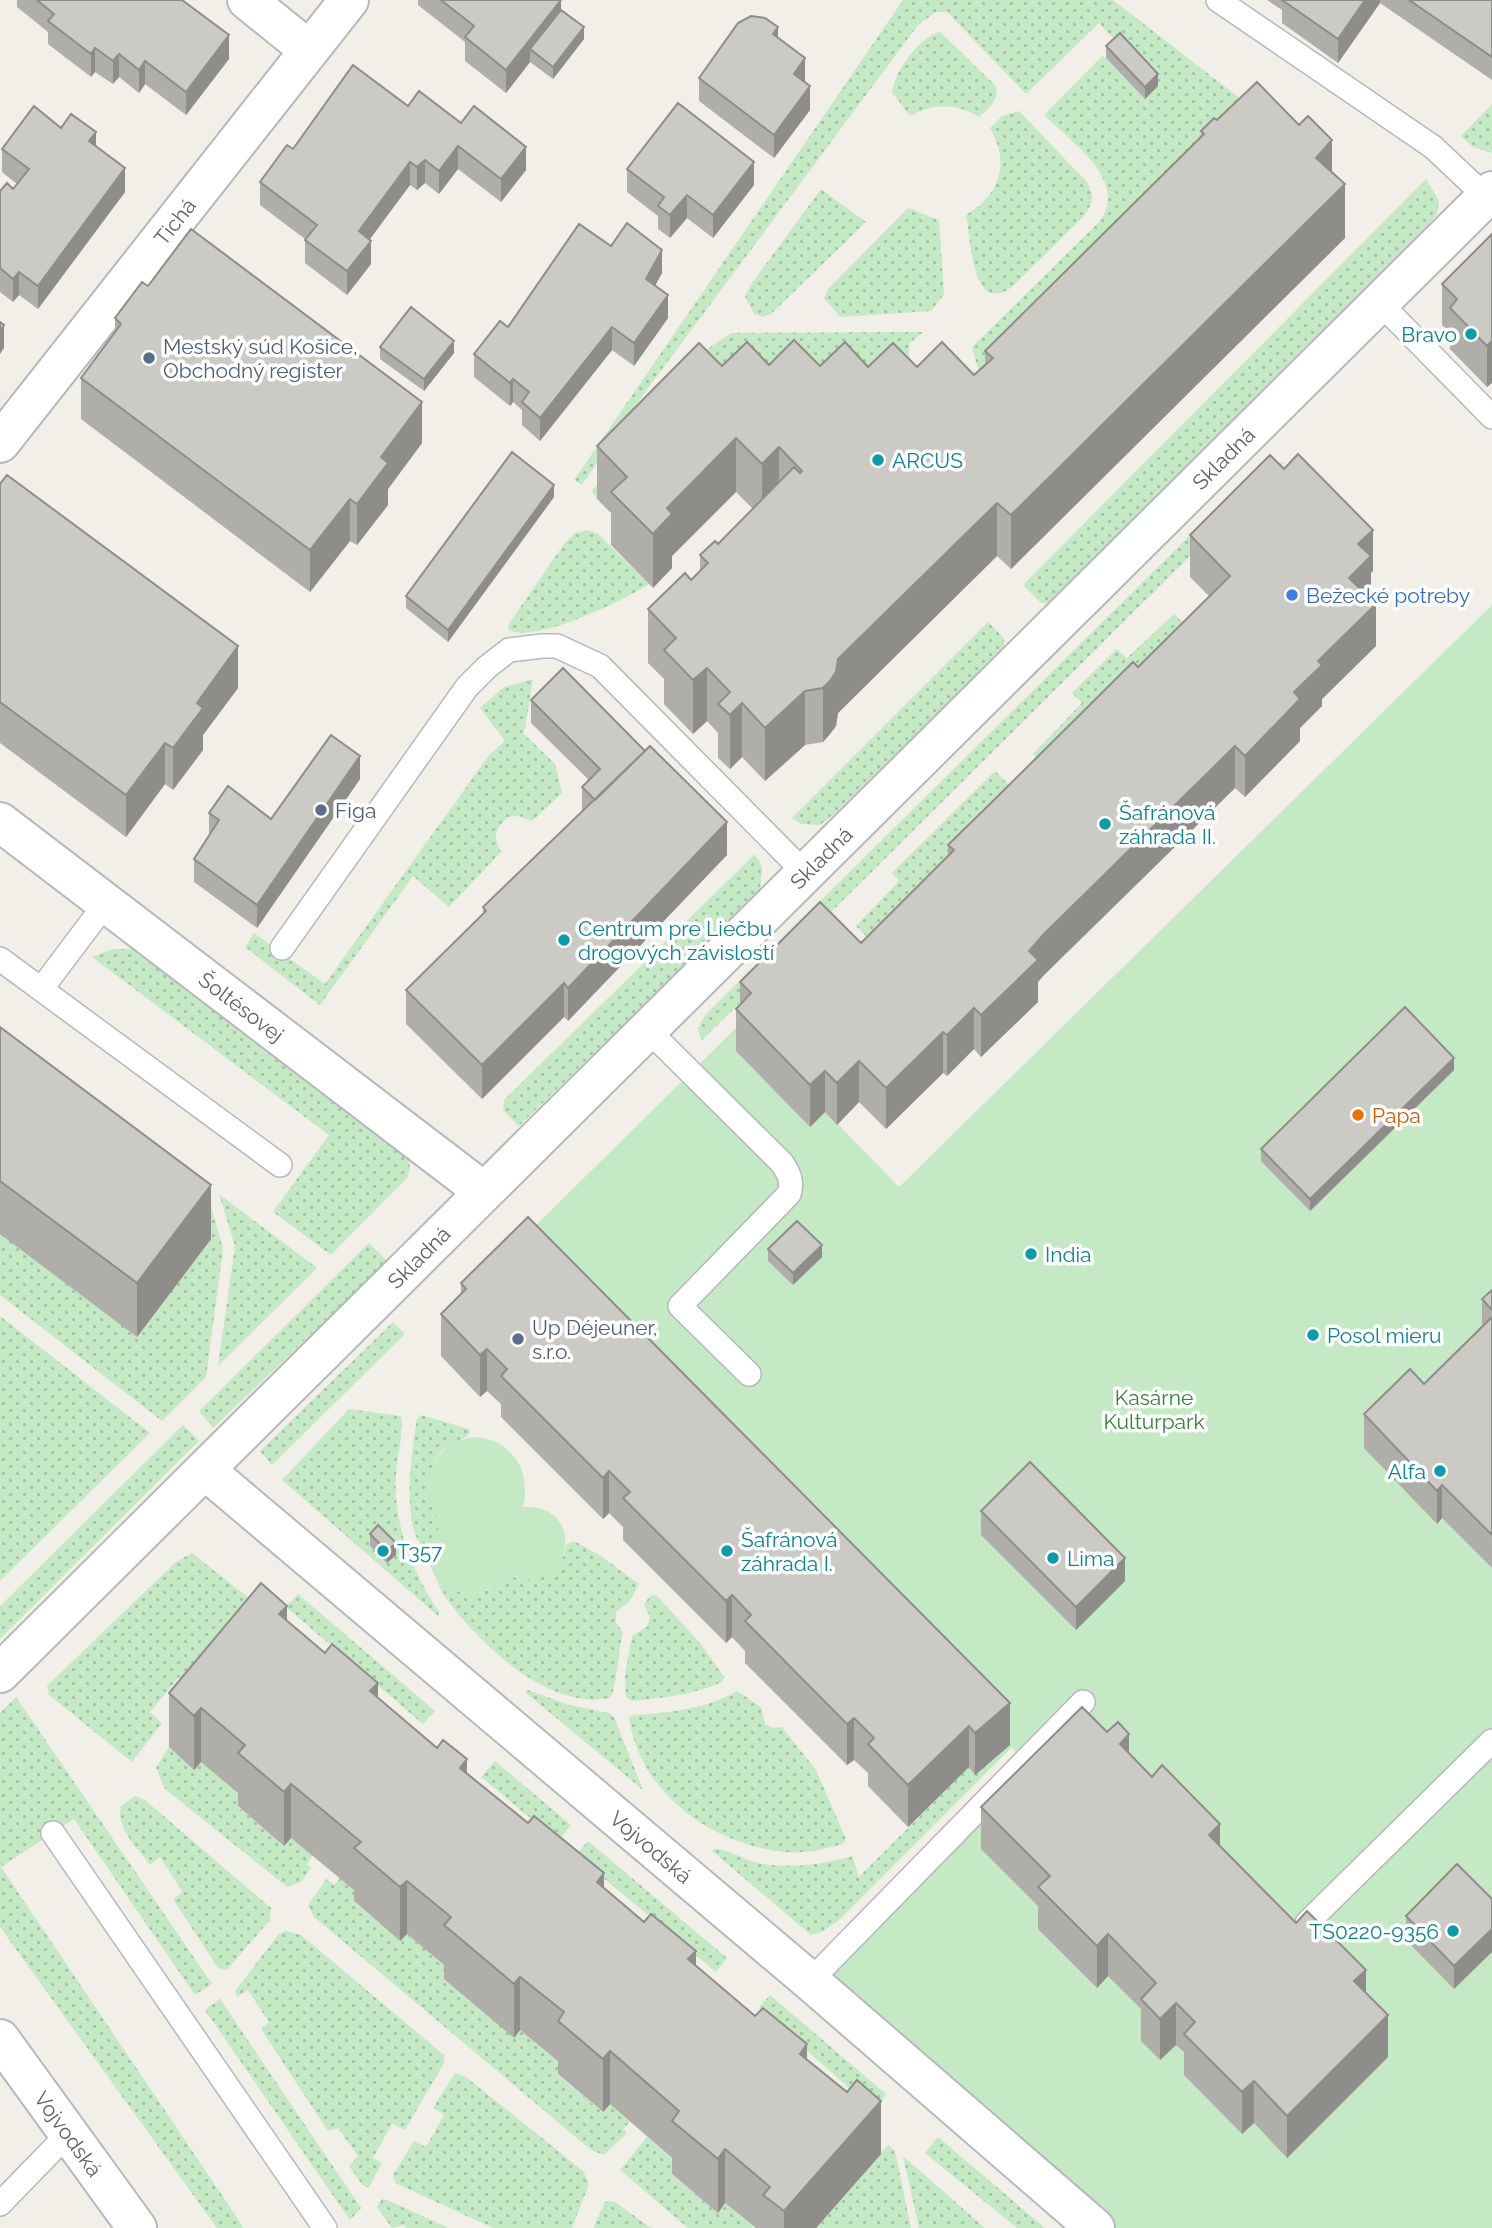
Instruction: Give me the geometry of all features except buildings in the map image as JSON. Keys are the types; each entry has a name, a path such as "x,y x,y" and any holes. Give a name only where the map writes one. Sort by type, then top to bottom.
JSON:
{"street":[{"path":"247,0 309,50"},
{"name":"Tichá","path":"0,443 349,0"},
{"name":"Skladná","path":"0,1674 1489,194"},
{"name":"Šoltésovej","path":"0,822 483,1192"},
{"name":"Vojvodská","path":"205,1470 810,1981 1095,2228"},
{"name":"Vojvodská","path":"0,2039 136,2228"}],"lane":[{"path":"1217,0 1433,147 1489,194"},
{"path":"1379,302 1492,417"},
{"path":"282,948 467,687 509,650 535,646 557,646 600,666 805,873"},
{"path":"42,988 106,903"},
{"path":"0,959 280,1165"},
{"path":"648,1030 782,1163 792,1184 789,1194 680,1306 749,1374"},
{"path":"810,1981 1083,1703"},
{"path":"1307,1923 1492,1741"},
{"path":"53,1833 325,2228"},
{"path":"0,2204 68,2134"}],"green space":[{"path":"903,0 1113,0 1318,159 1000,390 978,369 972,347 1100,221 1107,206 1107,191 1093,163 1044,115 1103,55 1145,99 1158,86 1099,23 1026,94 947,12 936,12 918,25 637,403 582,485 574,480"},
{"path":"940,32 996,86 995,100 979,117 962,109 945,106 910,116 892,92 898,74 909,56 924,41"},
{"path":"1492,104 1492,153 1473,147 1461,136"},
{"path":"1019,111 1086,181 1092,198 1084,216 1013,286 999,293 989,292 981,284 976,272 966,215 987,197 999,177 1000,153 990,128 1002,116"},
{"path":"1426,179 1439,201 1437,214 1428,225 1049,603 1041,603 1023,585"},
{"path":"821,189 866,222 771,314 762,317 754,314 745,296 750,286"},
{"path":"908,208 939,220 944,294 931,311 840,317 824,298 828,289"},
{"path":"923,332 909,344 909,358 916,370 699,397 597,499 592,491 700,354 731,333"},
{"path":"1285,462 701,1041 698,1028 706,1014 1250,476 1267,465"},
{"path":"588,530 598,534 649,584 621,600 558,626 521,633 509,630 508,625 564,544 575,533"},
{"name":"Kasárne Kulturpark","path":"1492,605 1492,2228 1094,2228 810,1981 1025,1761 515,1246 740,1024 899,1187"},
{"path":"1174,614 1204,644 1059,779 1033,754 1082,703 1072,693 1117,649 1127,658"},
{"path":"988,622 1004,638 1004,648 834,814 820,825 801,824 792,818"},
{"path":"533,679 525,729 522,732 555,764 562,793 532,821 519,816 508,817 504,821 496,833 501,852 449,907 413,876 320,1005 245,947 254,933 325,984 489,755 505,741 480,708 504,687"},
{"path":"995,771 1030,806 888,957 856,926 899,881 892,873"},
{"path":"755,854 762,866 760,891 519,1126 503,1110 504,1100"},
{"path":"113,949 133,949 400,1147 406,1155 410,1165 407,1178 331,1255 273,1212 329,1135 92,957"},
{"path":"0,1077 205,1184 223,1249 206,1377 162,1421 0,1295"},
{"path":"219,1194 317,1268 218,1366 235,1246"},
{"path":"369,1243 387,1261 213,1428 199,1411"},
{"path":"0,1316 150,1433 0,1581"},
{"path":"393,1322 405,1334 272,1465 260,1451"},
{"path":"671,1345 1012,1747 838,1921 820,1933 811,1935 711,1850 728,1852 758,1863 782,1866 817,1864 852,1856 859,1877 969,1767 975,1775"},
{"path":"349,1409 401,1416 396,1493 401,1529 420,1581 439,1612 438,1616 282,1480"},
{"path":"421,1415 469,1429 470,1433 442,1451 432,1466 431,1497 443,1523 431,1546 425,1549 417,1539 410,1507 413,1449 417,1419"},
{"path":"183,1425 199,1441 0,1639 0,1606"},
{"path":"479,1437 502,1446 518,1462 525,1483 523,1507 545,1510 559,1520 565,1535 564,1551 557,1566 545,1576 528,1579 507,1572 500,1581 485,1591 467,1594 444,1589 443,1594 421,1545 425,1549 431,1546 433,1536 442,1523 433,1509 428,1480 432,1467 449,1446"},
{"path":"574,1541 598,1554 639,1584 630,1601 616,1612 616,1622 623,1633 610,1698 586,1699 561,1693 538,1683 494,1651 474,1632 443,1594 444,1589 467,1594 485,1591 507,1572 516,1577 550,1574 564,1555 566,1545"},
{"path":"192,1553 260,1607 193,1688 179,1677 150,1712 162,1723 132,1762 49,1695 47,1686 176,1562"},
{"path":"298,1594 435,1711 423,1724 286,1607"},
{"path":"656,1595 701,1644 724,1677 722,1682 666,1697 632,1701 626,1697 625,1675 632,1636 647,1627 650,1617 644,1604 650,1596"},
{"path":"528,1690 569,1705 609,1713 614,1717 643,1790 525,1692"},
{"path":"737,1691 761,1707 765,1724 773,1728 782,1727 816,1770 846,1839 843,1844 814,1851 785,1852 732,1839 707,1827 684,1811 648,1770 636,1746 629,1719 632,1715 700,1706"},
{"path":"16,1697 212,1984 195,1995 74,1819 1,1867 244,2228 217,2228 0,1927 0,1713"},
{"path":"169,1747 194,1769 201,1762 245,1798 238,1807 284,1845 291,1838 313,1855 307,1864 311,1868 301,1882 287,1887 165,1789 156,1768"},
{"path":"495,1761 571,1825 558,1841 481,1777"},
{"path":"135,1796 145,1800 271,1908 270,1920 227,1970 218,1968 173,1899 183,1892 160,1857 150,1865 124,1830 121,1806"},
{"path":"588,1841 727,1958 716,1972 576,1855"},
{"path":"340,1878 361,1896 354,1902 400,1941 407,1934 451,1971 514,2037 520,2030 564,2066 558,2075 602,2112 610,2104 630,2122 623,2129 627,2133 604,2155 591,2150 314,1917 308,1905 326,1879 334,1885"},
{"path":"285,1931 301,1935 444,2055 444,2063 405,2130 392,2124 373,2158 382,2163 369,2187 363,2186 349,2166 358,2156 338,2128 328,2131 261,2029 269,2022 248,1990 237,1997 235,1991 278,1935"},
{"path":"770,1995 886,2094 875,2111 759,2008"},
{"path":"220,1999 361,2208 350,2220 205,2010"},
{"path":"455,2073 466,2077 583,2171 589,2184 572,2228 493,2228 395,2183 393,2175 414,2141 426,2147 444,2115 433,2108"},
{"path":"647,2137 679,2165 672,2175 718,2212 725,2203 755,2228 688,2228 620,2170"},
{"path":"938,2137 1045,2228 1017,2228 925,2153"},
{"path":"888,2145 895,2151 911,2228 816,2228"},
{"path":"903,2156 985,2228 919,2228"},
{"path":"382,2199 449,2228 406,2228 404,2225 392,2228 377,2207"},
{"path":"610,2201 651,2228 593,2228 605,2202"}],"place":[{"name":"Bravo","path":"1471,334"},
{"name":"Mestský súd Košice, Obchodný register","path":"149,358"},
{"name":"ARCUS","path":"878,460"},
{"name":"Bežecké potreby","path":"1292,595"},
{"name":"Figa","path":"321,810"},
{"name":"Šafránová záhrada II.","path":"1105,824"},
{"name":"Centrum pre Liečbu drogových závislostí","path":"564,940"},
{"name":"Papa","path":"1358,1115"},
{"name":"India","path":"1031,1254"},
{"name":"Posol mieru","path":"1313,1335"},
{"name":"Up Déjeuner, s.r.o.","path":"518,1339"},
{"name":"Alfa","path":"1440,1471"},
{"name":"T357","path":"383,1551"},
{"name":"Šafránová záhrada I.","path":"727,1551"},
{"name":"Lima","path":"1053,1558"},
{"name":"TS0220-9356","path":"1453,1931"}]}
